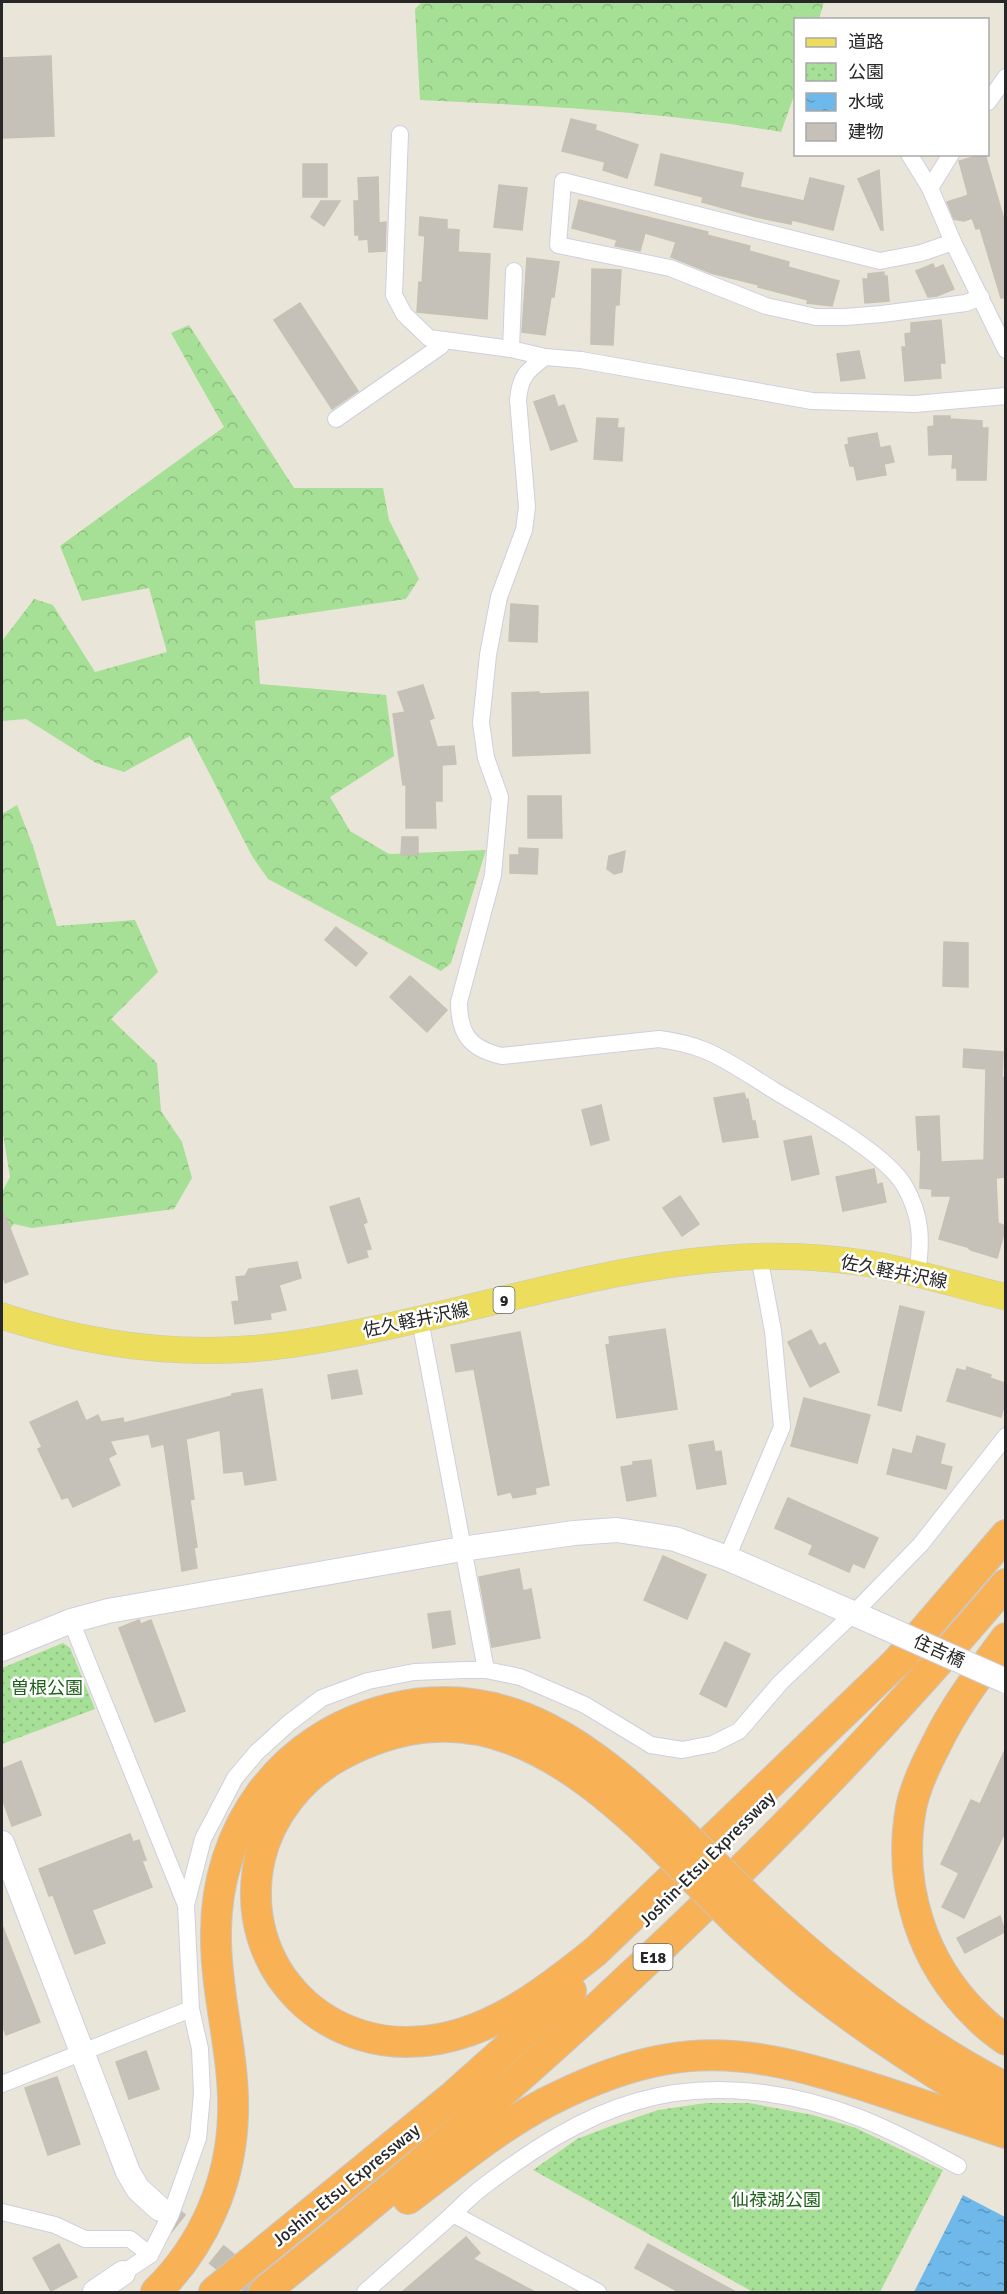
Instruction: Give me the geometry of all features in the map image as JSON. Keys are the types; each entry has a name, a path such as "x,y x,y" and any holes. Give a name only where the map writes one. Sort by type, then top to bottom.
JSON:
{"highway":[{"name":"Joshin-Etsu Expressway","path":"214,2292 452,2097 564,1998 672,1895 802,1765 904,1655 1005,1535"},
{"name":"Joshin-Etsu Expressway","path":"264,2292 471,2121 588,2018 685,1926 847,1762 932,1670 1005,1584"},
{"path":"1005,1638 936,1743 912,1806 907,1839 907,1872 912,1902 922,1934 936,1965 977,2017 1005,2040"},
{"path":"666,1834 621,1808 586,1779 551,1757 517,1740 483,1730 451,1726 418,1728 385,1735 357,1746 332,1760 309,1777 290,1796 267,1836 260,1859 256,1884 256,1910 263,1940 277,1971 304,2004 325,2020 345,2030 392,2043 441,2039 475,2028 521,2006 554,1985 597,1951 904,1655"},
{"path":"156,2292 188,2255 205,2226 219,2194 228,2156 233,2115 231,2075 218,1980 217,1899 225,1864 238,1830 254,1800 277,1773 300,1752 325,1735 351,1722 408,1704 470,1702 498,1708 555,1731 608,1767 666,1834 745,1912 799,1977 842,2011 920,2065 1005,2117"},
{"path":"745,1912 824,1965 860,1994 946,2053 1005,2088"},
{"path":"285,2292 494,2135 544,2104 576,2088 639,2065 670,2058 732,2055 796,2065 845,2079 1005,2133"}],"main road":[{"name":"佐久軽井沢線","path":"2,1316 66,1335 143,1348 253,1349 301,1343 420,1320 627,1271 719,1258 759,1256 871,1264 1005,1298"}],"street":[{"path":"989,99 1005,77"},
{"path":"400,135 394,295 404,314 429,338 511,349 545,357 581,360 812,402 915,404 1005,396"},
{"path":"910,156 930,188 953,242 1005,350"},
{"path":"930,188 950,156"},
{"path":"953,242 921,253 880,261 563,181 558,245 669,268 766,306 816,317 882,314 966,303 981,297"},
{"path":"511,349 514,271"},
{"path":"336,419 441,346 444,340"},
{"path":"545,357 527,371 519,386 518,400 527,507 524,530 499,597 488,655 481,723 486,758 500,797 493,874 459,1002 459,1018 466,1035 474,1045 488,1053 502,1056 659,1039 673,1041 716,1056 826,1122 869,1150 889,1167 903,1184 918,1219 921,1246 917,1274"},
{"path":"727,1558 782,1427 773,1331 759,1256"},
{"path":"420,1320 486,1670"},
{"path":"96,2292 150,2255 171,2214 198,2138 202,2094 200,2049 191,2008 186,1905 203,1839 235,1778 257,1752 289,1723 322,1698 368,1681 414,1672 486,1670 520,1677 585,1705 651,1745 682,1750 713,1744 739,1731 781,1682 864,1617 1005,1436"},
{"name":"住吉橋","path":"2,1649 71,1621 108,1611 462,1549 574,1533 617,1530 675,1539 727,1558 1005,1681"},
{"path":"71,1621 186,1905"},
{"path":"2,1842 128,2172 138,2189 160,2209"},
{"path":"2,2084 191,2008"},
{"path":"365,2292 482,2188 514,2164 576,2126 637,2101 672,2093 705,2090 770,2094 830,2108 860,2118 958,2166"},
{"path":"2,2212 55,2225 85,2239 130,2239 150,2255"},
{"path":"453,2214 578,2288 598,2292"}],"green space":[{"path":"422,2 824,2 819,18 794,18 794,96 781,132 646,114 420,100 415,9"},
{"path":"189,325 294,488 383,488 389,520 419,579 406,599 255,621 260,684 386,695 394,756 330,797 350,831 389,854 486,850 451,963 441,971 268,879 252,856 190,736 124,772 96,763 26,719 2,721 2,641 34,599 53,605 95,672 167,652 149,588 82,601 60,546 224,427 171,333"},
{"path":"17,805 33,846 57,926 135,920 158,972 111,1019 157,1063 161,1111 182,1142 192,1178 174,1209 32,1228 14,1224 2,1238 2,1192 10,1177 2,1128 2,814"},
{"name":"曽根公園","path":"63,1643 70,1648 95,1709 2,1744 2,1668"},
{"name":"仙禄湖公園","path":"706,2103 749,2103 813,2115 856,2128 943,2170 880,2292 753,2292 533,2170 577,2139 658,2110"}],"water":[{"path":"963,2195 1005,2217 1005,2292 914,2292"}],"building":[{"path":"51,56 54,136 2,138 2,58"},
{"path":"571,119 596,125 595,130 638,145 627,178 603,170 605,162 562,151"},
{"path":"661,154 743,173 740,187 804,201 810,178 844,186 833,230 792,220 791,224 756,217 702,202 703,197 655,185"},
{"path":"986,156 1005,223 1005,298 1001,298 980,228 976,229 972,218 964,221 954,219 947,202 968,194 959,161"},
{"path":"303,164 327,164 327,197 303,197"},
{"path":"879,170 883,230 858,179"},
{"path":"378,177 379,223 386,222 385,251 369,252 368,239 359,240 359,235 355,235 354,201 359,201 358,178"},
{"path":"499,185 527,188 522,230 494,227"},
{"path":"579,200 708,232 707,235 750,246 749,251 789,262 788,267 839,281 832,306 807,303 808,300 711,273 671,257 676,242 645,233 640,251 615,246 617,240 572,228"},
{"path":"321,201 340,201 324,226 311,217"},
{"path":"420,217 447,220 447,229 459,230 458,252 490,254 487,319 417,312 419,282 422,283 425,236 419,235"},
{"path":"527,258 559,262 545,335 522,332"},
{"path":"933,264 935,269 943,265 954,289 928,297 916,271"},
{"path":"592,269 621,270 619,305 615,305 613,345 591,344"},
{"path":"884,272 884,276 887,276 889,301 865,303 863,279 868,279 868,274"},
{"path":"300,303 358,391 332,409 274,320"},
{"path":"941,320 945,363 940,363 941,378 905,381 902,347 906,347 905,334 911,333 911,323"},
{"path":"859,351 865,378 841,381 837,354"},
{"path":"554,395 558,407 564,405 577,441 551,450 534,402"},
{"path":"934,416 982,421 982,428 988,428 986,480 957,480 957,468 952,468 953,454 929,455 928,427 934,426"},
{"path":"597,418 618,419 617,428 624,428 622,461 594,459"},
{"path":"877,433 880,448 890,446 894,462 884,464 886,475 857,480 854,466 850,466 845,445 849,444 848,438"},
{"path":"511,604 538,606 537,642 509,641"},
{"path":"423,685 434,718 429,720 437,747 454,746 456,764 442,765 442,801 435,801 436,828 406,828 406,784 403,785 393,714 405,712 398,692"},
{"path":"539,692 539,694 588,692 590,753 513,756 512,693"},
{"path":"528,796 561,796 562,838 528,838"},
{"path":"402,837 418,837 418,855 401,855"},
{"path":"519,848 538,849 537,874 510,873 510,855 519,855"},
{"path":"625,851 622,872 614,874 607,869 609,856"},
{"path":"336,927 367,953 356,966 325,940"},
{"path":"944,942 968,943 968,987 943,986"},
{"path":"410,976 447,1010 427,1032 390,997"},
{"path":"964,1049 1003,1052 1005,1177 996,1178 998,1223 1005,1226 1005,1230 997,1258 939,1239 951,1196 932,1196 932,1189 920,1188 921,1150 918,1150 916,1117 939,1116 941,1162 984,1160 986,1069 963,1067"},
{"path":"744,1093 746,1100 748,1099 752,1121 755,1121 758,1137 723,1142 714,1098"},
{"path":"601,1105 609,1140 591,1145 582,1110"},
{"path":"811,1136 819,1174 792,1180 784,1141"},
{"path":"874,1169 877,1185 882,1183 886,1202 843,1211 836,1177"},
{"path":"680,1196 699,1224 682,1236 663,1208"},
{"path":"359,1198 367,1222 363,1224 371,1249 366,1250 368,1257 348,1263 330,1207"},
{"path":"2,1208 28,1274 5,1283 2,1274"},
{"path":"297,1262 301,1278 279,1285 286,1310 270,1313 271,1319 235,1324 232,1302 239,1301 236,1277 245,1276 249,1269"},
{"path":"900,1306 924,1312 901,1411 878,1405"},
{"path":"665,1329 677,1409 617,1418 606,1345 610,1344 609,1337"},
{"path":"811,1330 819,1346 825,1343 839,1372 810,1387 788,1342"},
{"path":"520,1332 549,1485 535,1488 536,1494 513,1498 511,1492 498,1495 474,1369 456,1372 451,1345"},
{"path":"967,1367 991,1375 990,1378 1005,1383 1005,1403 1001,1417 947,1401 957,1369 966,1371"},
{"path":"357,1370 362,1394 332,1399 328,1375"},
{"path":"262,1389 276,1480 245,1485 243,1471 224,1473 220,1430 186,1439 194,1499 190,1500 197,1547 194,1548 197,1568 182,1571 164,1444 152,1447 149,1434 110,1441 116,1454 108,1458 120,1485 73,1507 68,1497 62,1499 38,1449 42,1447 30,1422 77,1401 86,1421 98,1415 101,1422 123,1418 124,1423 232,1396 232,1394"},
{"path":"804,1398 870,1415 857,1463 791,1446"},
{"path":"917,1436 945,1444 940,1464 952,1467 946,1489 887,1474 893,1449 912,1454"},
{"path":"713,1441 715,1452 721,1451 726,1484 697,1489 689,1445"},
{"path":"651,1460 656,1496 627,1501 621,1467 633,1465 633,1462"},
{"path":"788,1498 878,1538 864,1568 853,1563 849,1572 809,1554 813,1545 775,1528"},
{"path":"663,1556 706,1575 687,1619 644,1600"},
{"path":"519,1569 523,1591 531,1589 540,1638 492,1647 479,1577"},
{"path":"450,1611 455,1644 433,1648 428,1614"},
{"path":"139,1620 141,1624 151,1620 185,1711 155,1722 119,1628"},
{"path":"725,1642 750,1654 726,1707 700,1694"},
{"path":"1005,1750 1005,1832 964,1918 942,1907 959,1873 941,1864 971,1800 980,1804"},
{"path":"21,1761 41,1815 12,1826 2,1798 2,1769"},
{"path":"130,1834 133,1842 139,1840 146,1860 142,1861 152,1887 92,1910 105,1943 75,1954 53,1895 49,1896 39,1869"},
{"path":"1000,1916 1005,1932 965,1953 957,1938"},
{"path":"2,1925 40,2022 6,2035 2,2024"},
{"path":"146,2051 159,2089 129,2099 116,2062"},
{"path":"57,2077 80,2144 48,2155 25,2088"},
{"path":"466,2237 480,2253 473,2259 535,2292 402,2292"},
{"path":"59,2244 77,2277 51,2291 33,2258"},
{"path":"648,2244 736,2292 679,2292 635,2268"}],"tunnel":[{"path":"160,2209 263,2292"}]}
